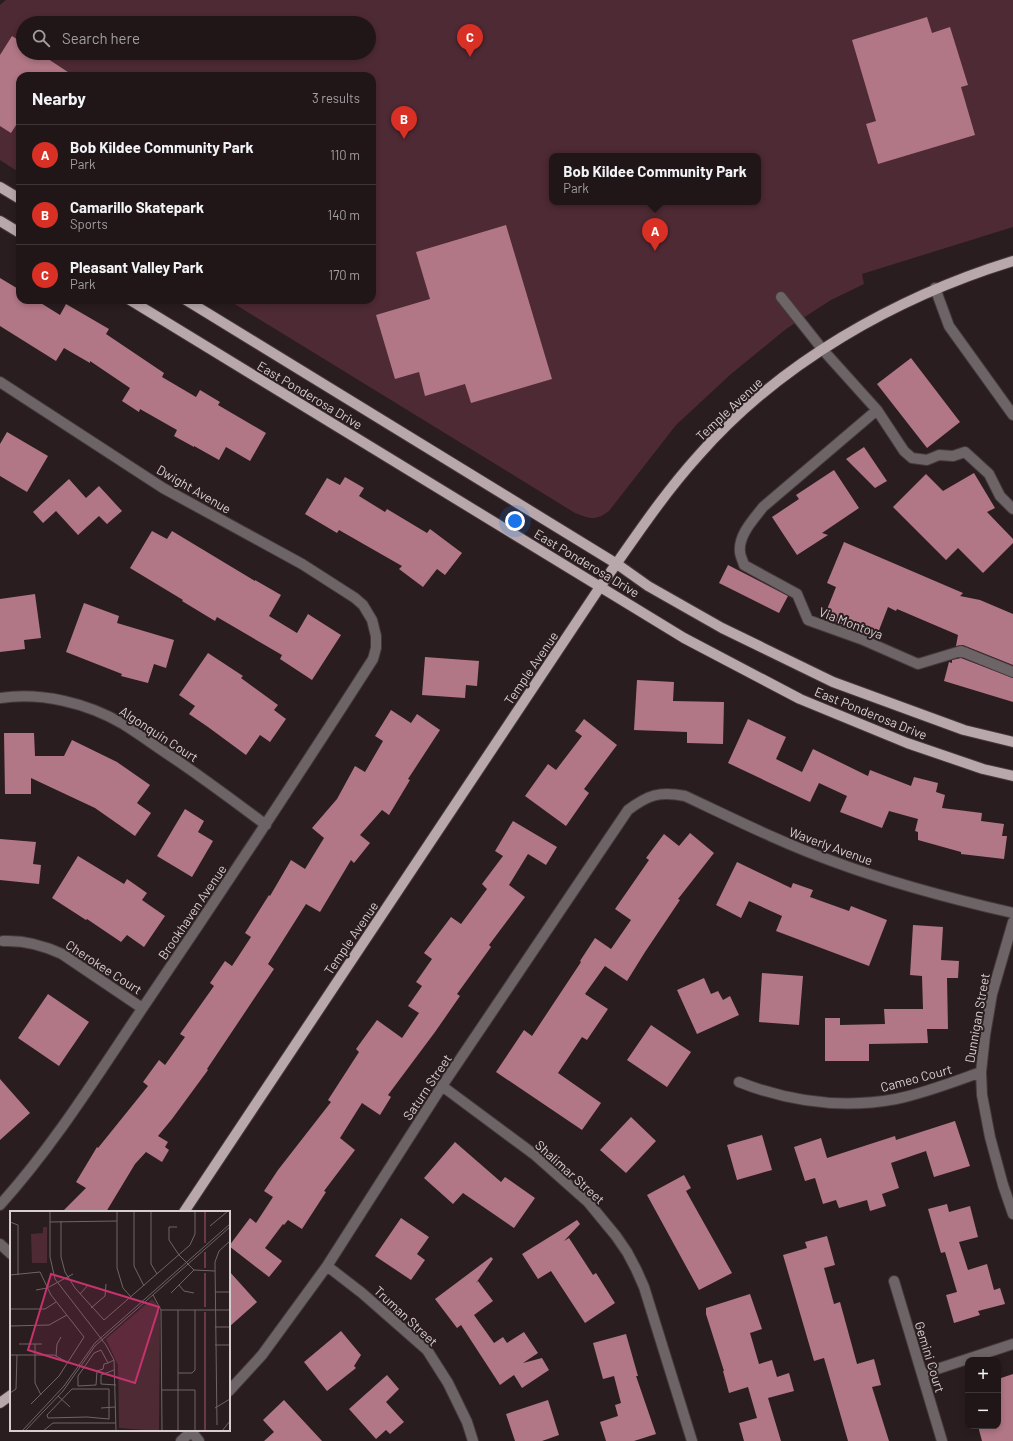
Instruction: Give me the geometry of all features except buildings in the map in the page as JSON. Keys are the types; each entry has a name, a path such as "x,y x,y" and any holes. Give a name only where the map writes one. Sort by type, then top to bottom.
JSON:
{"main road":[{"path":"0,187 16,197"},
{"path":"0,221 16,231"},
{"name":"Temple Avenue","path":"185,1211 600,587 666,493 698,455 753,402 792,371 883,313 935,288 1013,261"},
{"name":"East Ponderosa Drive","path":"137,304 684,638 800,699 907,743 983,769 1013,776"},
{"name":"East Ponderosa Drive","path":"193,304 616,564 648,586 722,628 833,682 964,730 1013,742"},
{"path":"0,1403 10,1396"}],"street":[{"path":"935,288 949,326 1013,416"},
{"path":"781,297 823,350 877,410 904,451 912,458 927,460 939,455 953,456 965,452 989,474 1000,496 1013,509"},
{"name":"Dwight Avenue","path":"0,382 163,488 302,564 355,598 363,605 372,620"},
{"name":"Via Montoya","path":"877,410 763,507 749,525 741,541 740,552 744,564 797,594 808,620 861,639 918,664 961,651 1013,672"},
{"name":"Brookhaven Avenue","path":"0,1205 60,1130 266,825 373,659 376,648 376,636 372,620"},
{"name":"Algonquin Court","path":"0,698 24,696 52,699 86,707 105,714 124,724 200,776 266,825"},
{"name":"Waverly Avenue","path":"646,797 662,794 685,796 787,844 832,861 869,874 962,901 1013,913"},
{"name":"Saturn Street","path":"230,1390 262,1355 326,1266 442,1086 628,810 646,797"},
{"name":"Dunnigan Street","path":"1013,922 992,994 985,1034 981,1072 982,1095 990,1137 1003,1185 1013,1214"},
{"name":"Cherokee Court","path":"3,941 31,942 62,954 142,1008"},
{"name":"Cameo Court","path":"739,1082 785,1097 812,1102 841,1104 896,1099 923,1092 981,1072"},
{"name":"Shalimar Street","path":"442,1086 535,1155 588,1202 616,1236 636,1269 644,1287 692,1441"},
{"path":"0,1244 10,1253"},
{"name":"Truman Street","path":"326,1266 362,1293 427,1350 448,1383 467,1422 473,1441"},
{"name":"Gemini Court","path":"894,1281 942,1441"},
{"path":"922,1374 1013,1344"},
{"path":"181,1441 192,1431 199,1441"}],"shaded area":[{"path":"6,0 1013,0 1013,227 862,274 864,284 831,300 786,329 731,374 676,425 609,511 596,518 589,518 575,513 235,304 376,304 376,72 16,72 16,170 0,160 0,5"}],"place":[{"name":"Pleasant Valley Park","path":"470,57"},
{"name":"Camarillo Skatepark","path":"404,139"},
{"name":"Bob Kildee Community Park","path":"655,251"}]}
